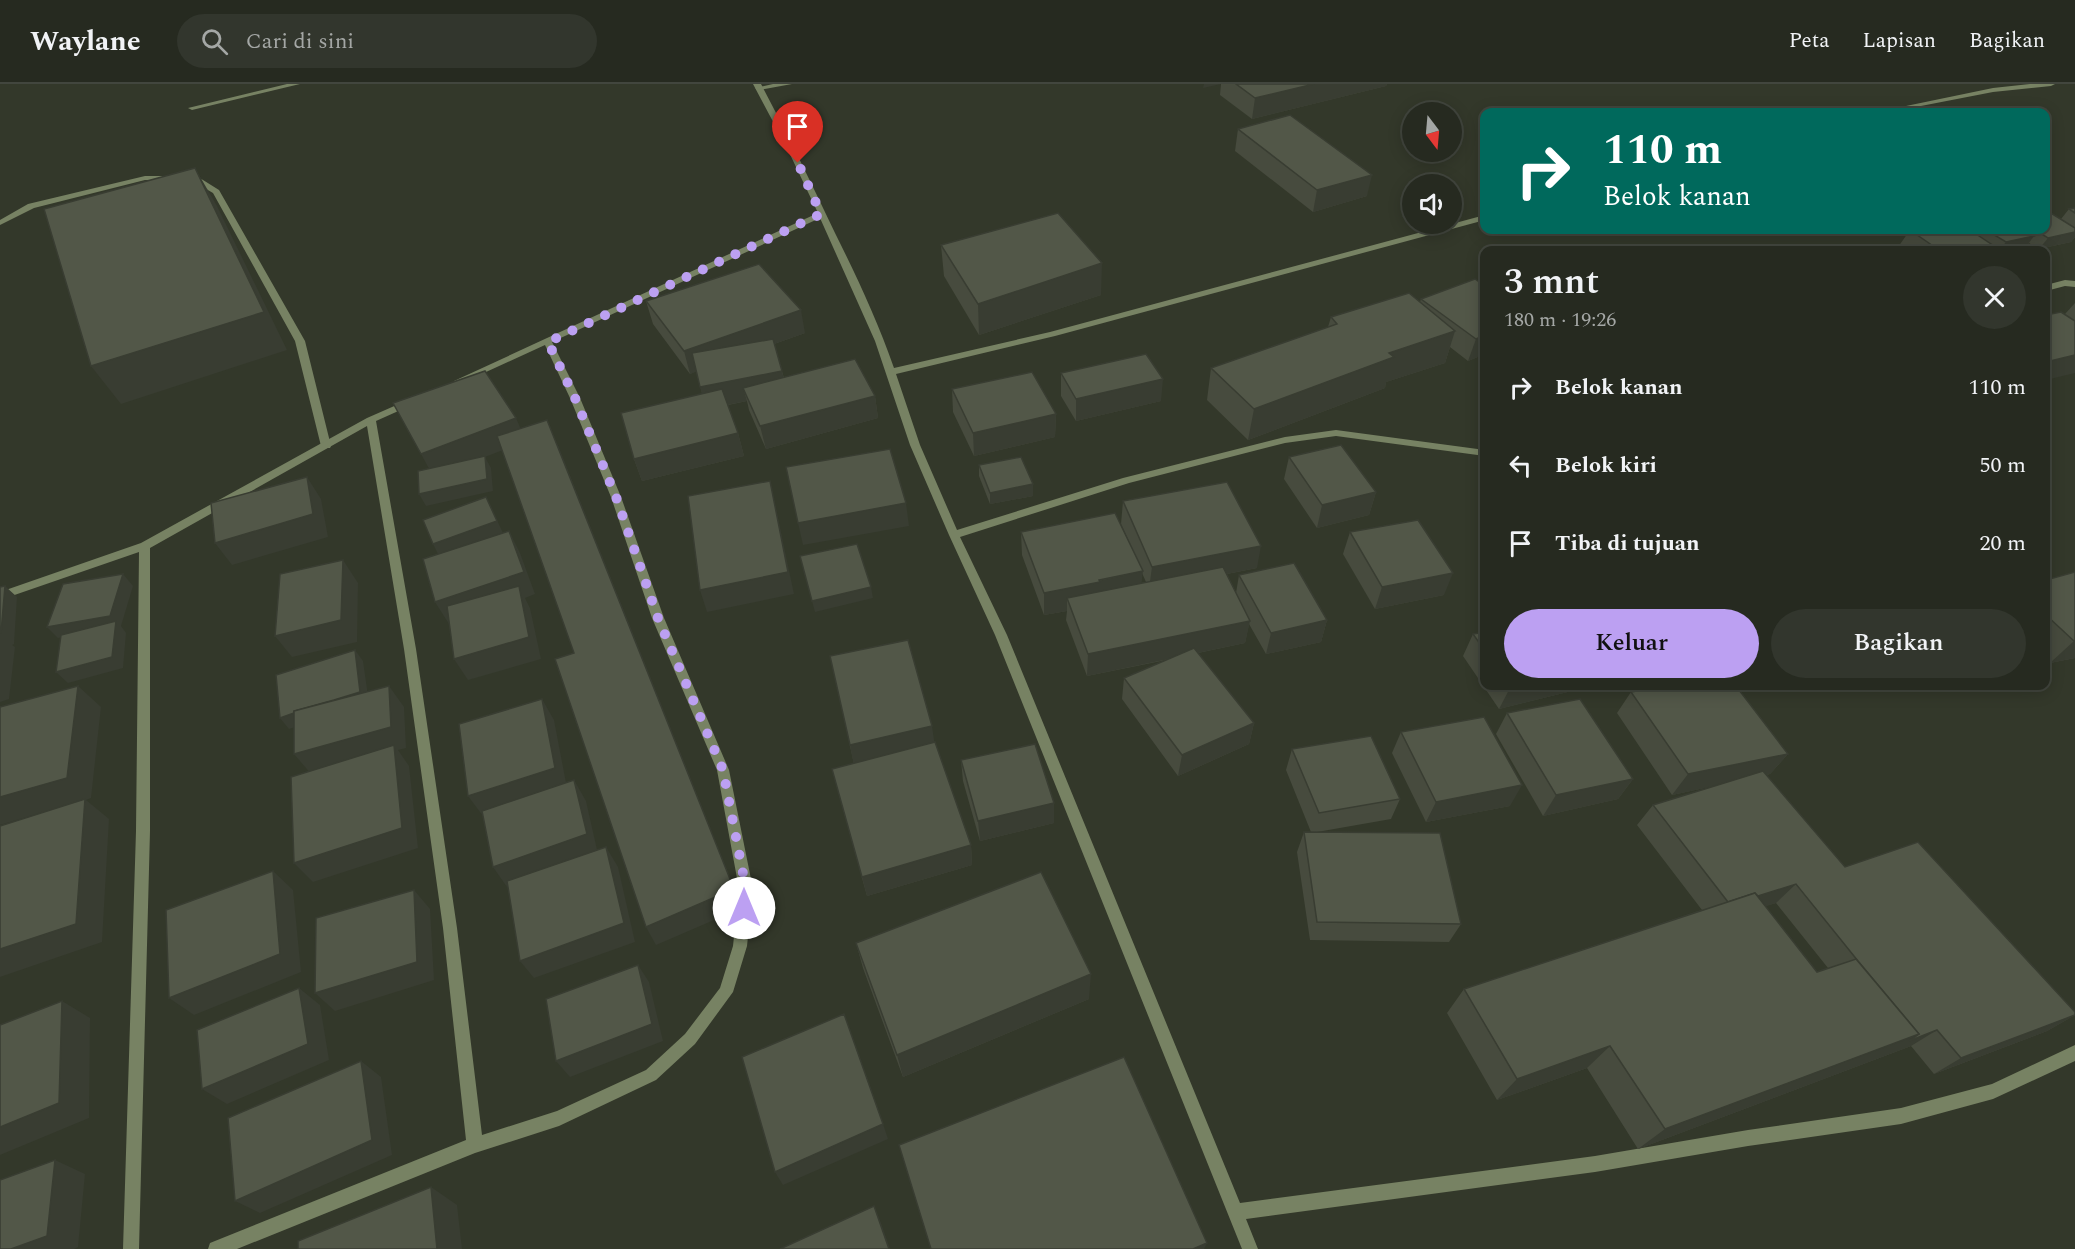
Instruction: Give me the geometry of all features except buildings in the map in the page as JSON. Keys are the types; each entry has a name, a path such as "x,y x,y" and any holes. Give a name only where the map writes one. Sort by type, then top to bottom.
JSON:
{"street":[{"path":"192,108 296,84"},
{"path":"788,84 758,86 790,146 880,341 915,445 938,493 954,536 1001,635 1250,1249"},
{"path":"1901,108 1992,90 2051,84"},
{"path":"0,223 31,206 146,178 194,177 216,192 300,341 326,446"},
{"path":"444,388 548,342 821,214"},
{"path":"890,372 1052,334 1480,218"},
{"path":"2050,287 2065,283 2075,284"},
{"path":"216,1249 475,1145 559,1118 651,1075 690,1039 726,992 740,946 746,889 723,770 658,618 616,497 575,398 548,342"},
{"path":"0,596 145,546 371,420 423,397"},
{"path":"371,420 410,649 450,928 475,1145"},
{"path":"954,536 1127,480 1285,440 1336,433 1480,452"},
{"path":"131,1249 142,831 145,546"},
{"path":"1234,1212 1563,1169 1748,1138 1901,1116 1993,1091 2075,1053"}],"route":[{"path":"744,908 746,889 723,770 658,618 616,497 575,398 548,342 821,214 798,163"}]}
